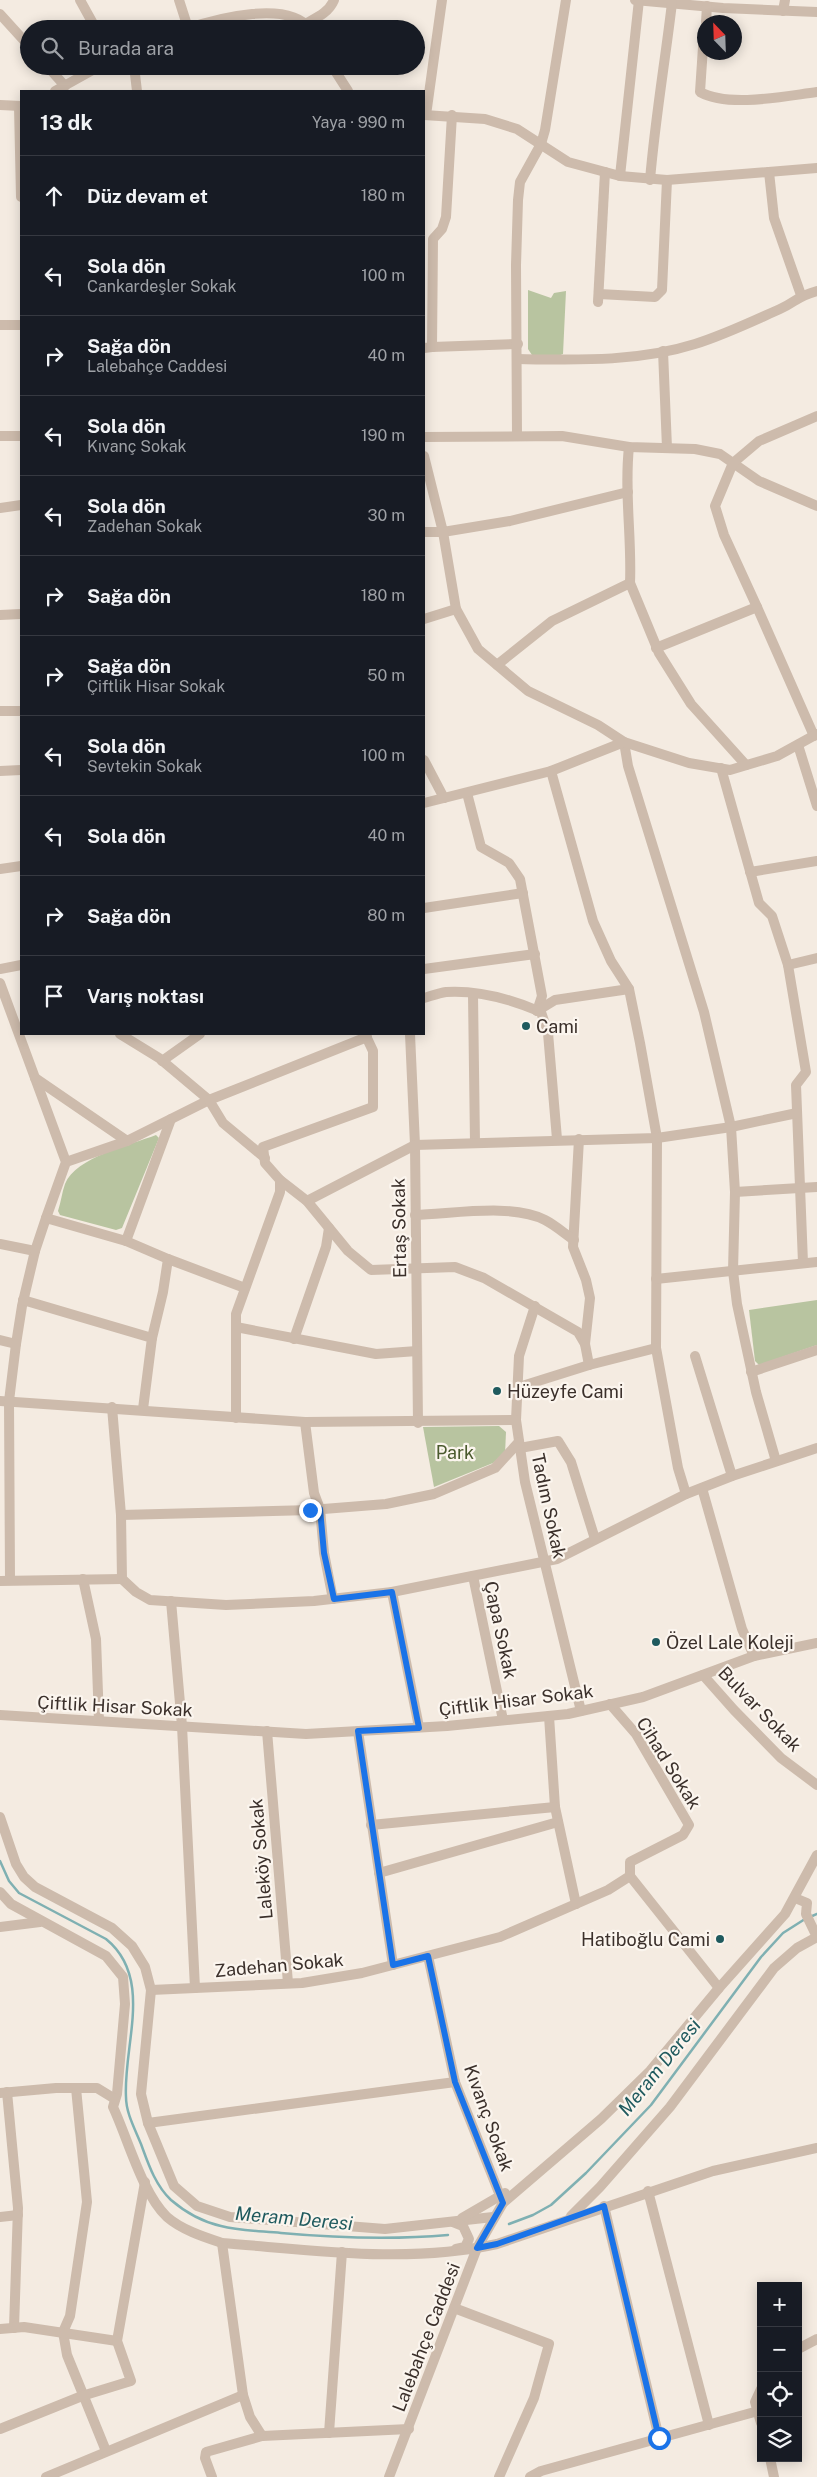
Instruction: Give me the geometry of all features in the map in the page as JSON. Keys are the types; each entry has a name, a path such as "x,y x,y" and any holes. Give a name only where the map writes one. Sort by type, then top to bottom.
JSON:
{"street":[{"path":"80,0 91,20"},
{"path":"179,0 185,20"},
{"path":"316,20 334,0"},
{"path":"442,0 425,115 452,115 485,120 517,130 568,162 620,176 667,180 817,168"},
{"path":"517,436 518,344 516,265 520,182 541,144 546,130 566,0"},
{"path":"620,176 637,0 672,3 692,2 707,6 817,12"},
{"path":"783,11 785,0"},
{"path":"650,180 655,123 672,3"},
{"path":"211,20 255,5 295,13 303,20"},
{"path":"706,15 707,6"},
{"path":"0,14 20,36"},
{"path":"702,60 700,92 712,99 769,98 817,92"},
{"path":"55,75 65,86"},
{"path":"56,90 84,75"},
{"path":"135,75 136,90"},
{"path":"337,75 345,90"},
{"path":"0,105 20,106"},
{"path":"452,115 446,217 442,229 428,238 428,348 518,344"},
{"path":"605,172 598,298 655,297 662,290 667,180"},
{"path":"769,172 774,218 801,295"},
{"path":"518,360 590,360 642,356 696,344 782,308 801,295 817,291"},
{"path":"0,325 20,325"},
{"path":"663,351 667,448"},
{"path":"425,460 443,532 456,609 478,649 528,691 598,725 624,742 689,763 730,770 777,756 816,735 724,535 715,506 733,463 758,441 817,416"},
{"path":"0,436 20,436"},
{"path":"425,437 562,436 629,447 695,449 720,454 759,481 817,506"},
{"path":"629,447 626,468 631,552 630,583 656,648 691,704 746,765"},
{"path":"425,532 443,532 510,522 628,492"},
{"path":"0,508 20,505"},
{"path":"497,665 552,622 630,583"},
{"path":"656,648 758,607"},
{"path":"425,619 456,609"},
{"path":"0,614 20,614"},
{"path":"0,712 20,711"},
{"path":"425,803 551,771 624,742"},
{"path":"624,742 628,766 704,1012 731,1127 735,1192 733,1271 737,1304 751,1372 776,1461"},
{"path":"798,745 817,806"},
{"path":"425,762 444,798"},
{"path":"721,768 758,903 772,916 788,965 806,1072 796,1086 803,1263"},
{"path":"0,771 20,770"},
{"path":"551,771 593,921 611,961 628,988 657,1138 656,1348 678,1468 686,1494"},
{"path":"467,793 481,847 509,863 520,879 542,996 537,1010"},
{"path":"750,872 817,861"},
{"path":"0,869 20,866"},
{"path":"425,908 523,893"},
{"path":"425,968 535,954"},
{"path":"788,965 817,958"},
{"path":"0,969 20,965"},
{"path":"0,983 66,1162 35,1252 23,1300 5,1401 5,1580 122,1579 136,1592 150,1600 226,1604 334,1599 392,1592 557,1559 686,1494 732,1476 817,1448"},
{"path":"537,1010 555,1000 628,988"},
{"path":"425,998 446,992 473,995 515,1001 541,1012 548,1033 557,1139"},
{"path":"473,995 475,1143"},
{"path":"122,1035 162,1061 209,1100 223,1122 265,1158"},
{"path":"162,1061 199,1035"},
{"path":"66,1162 127,1141 209,1100 366,1035 373,1051 373,1107 263,1147 265,1164 280,1180 307,1200 348,1251 371,1270 416,1270 455,1267 484,1278 535,1306 578,1332 586,1344"},
{"name":"Ertaş Sokak","path":"410,1035 415,1145 418,1423"},
{"path":"34,1078 127,1141"},
{"path":"307,1200 415,1145 557,1139 657,1138 731,1127 797,1113"},
{"path":"126,1241 171,1119"},
{"path":"579,1139 573,1248 586,1280 590,1298 586,1344 589,1365"},
{"path":"236,1418 236,1314 280,1192 280,1180"},
{"path":"735,1192 817,1187"},
{"path":"415,1215 500,1210 524,1213 546,1220 574,1240"},
{"path":"46,1218 126,1241 245,1288"},
{"path":"294,1339 326,1247 329,1228"},
{"path":"0,1244 35,1252"},
{"path":"143,1410 152,1338 164,1292 168,1259"},
{"path":"656,1279 817,1262"},
{"path":"23,1300 152,1338"},
{"name":"Tadım Sokak","path":"535,1306 519,1356 516,1420 525,1482 580,1711"},
{"path":"236,1327 376,1354 417,1351"},
{"path":"0,1340 16,1344"},
{"path":"519,1387 589,1365 656,1348"},
{"path":"751,1372 817,1350"},
{"path":"695,1356 732,1476"},
{"path":"5,1401 112,1407 304,1422 418,1423 516,1420"},
{"path":"112,1407 121,1515 122,1579"},
{"path":"304,1422 314,1493 320,1509 324,1553 334,1599"},
{"path":"121,1515 320,1509 386,1504 434,1494 495,1468 519,1445 558,1441 571,1462 595,1539"},
{"path":"702,1488 742,1628 754,1656"},
{"name":"Çapa Sokak","path":"473,1576 503,1720"},
{"path":"83,1579 96,1639 99,1721"},
{"path":"392,1592 419,1728"},
{"path":"171,1601 182,1726 195,1988"},
{"name":"Çiftlik Hisar Sokak","path":"0,1715 306,1734 419,1728 549,1716 580,1711 643,1697 754,1656 817,1643"},
{"name":"Bulvar Sokak","path":"703,1675 781,1758 817,1784"},
{"name":"Cihad Sokak","path":"610,1704 636,1734 689,1825 683,1835 630,1862 630,1876"},
{"path":"549,1716 555,1806 576,1904"},
{"name":"Laleköy Sokak","path":"267,1731 288,1983"},
{"path":"358,1731 393,1965"},
{"path":"371,1825 555,1806"},
{"path":"0,1817 16,1864 24,1877 36,1887 112,1928 136,1953 145,1966 151,1990 141,2094 148,2122 174,2186 197,2206 230,2217 385,2229 493,2217"},
{"path":"379,1873 558,1822"},
{"path":"452,2222 502,2199 530,2179 601,2119 650,2071 719,1988 786,1914 817,1855"},
{"path":"630,1876 719,1988"},
{"name":"Zadehan Sokak","path":"151,1990 288,1983 362,1973 500,1937 608,1890 630,1876"},
{"path":"0,1892 10,1904 40,1922 81,1941 106,1956 123,1977 125,2004 113,2107 153,2200 168,2218 198,2235 222,2243 391,2254 477,2248 497,2244 648,2191 713,2171 817,2148"},
{"path":"569,2218 600,2187 670,2107 774,1968 815,1934 810,1907 795,1898"},
{"path":"0,1927 40,1922"},
{"name":"Kıvanç Sokak","path":"428,1956 455,2082 502,2199"},
{"path":"148,2122 455,2082"},
{"path":"76,2088 87,2202 70,2316 63,2332 67,2355 82,2396 106,2451"},
{"path":"14,2328 18,2214 4,2093 97,2088 115,2099"},
{"path":"0,2429 82,2396 131,2381 117,2341 145,2182"},
{"path":"648,2191 709,2425"},
{"name":"Lalebahçe Caddesi","path":"390,2476 477,2248 502,2199"},
{"path":"604,2206 659,2438"},
{"path":"0,2217 18,2214"},
{"path":"452,2222 463,2226 468,2239 465,2247 454,2250"},
{"path":"222,2243 243,2395 250,2417 262,2436"},
{"path":"329,2433 342,2252"},
{"path":"454,2308 549,2344 534,2398 499,2477"},
{"path":"0,2329 14,2328 63,2332 117,2341"},
{"path":"802,2347 817,2339"},
{"path":"46,2477 243,2395"},
{"path":"530,2477 541,2471 757,2412"},
{"path":"212,2477 205,2458 206,2452 262,2436 408,2429"},
{"path":"771,2462 774,2477"}],"green space":[{"path":"528,290 551,298 554,293 566,291 563,354 558,356 532,355 528,349"},
{"path":"156,1135 159,1138 122,1228 116,1230 60,1215 58,1211 65,1184 80,1166 105,1153"},
{"path":"817,1300 817,1345 759,1365 755,1361 749,1310"},
{"name":"Park","path":"499,1426 506,1432 505,1454 493,1463 434,1487 423,1427"}],"waterway":[{"name":"Meram Deresi","path":"0,1861 9,1881 19,1893 106,1939 121,1955 129,1973 133,1992 133,2013 126,2077 128,2109 131,2121 153,2174 165,2194 171,2200 182,2209 208,2222 243,2230 364,2238 448,2235"},
{"name":"Meram Deresi","path":"810,1917 817,1914"},
{"name":"Meram Deresi","path":"509,2224 533,2215 551,2205 586,2173 651,2105 761,1957 783,1933 805,1919"}],"place":[{"name":"Cami","path":"526,1026"},
{"name":"Hüzeyfe Cami","path":"497,1391"},
{"name":"Özel Lale Koleji","path":"656,1642"},
{"name":"Hatiboğlu Cami","path":"720,1939"}],"route":[{"path":"310,1510 320,1509 324,1553 334,1599 392,1592 419,1728 358,1731 393,1965 428,1956 455,2082 503,2203 493,2217 477,2248 497,2244 604,2206 659,2438"}]}
